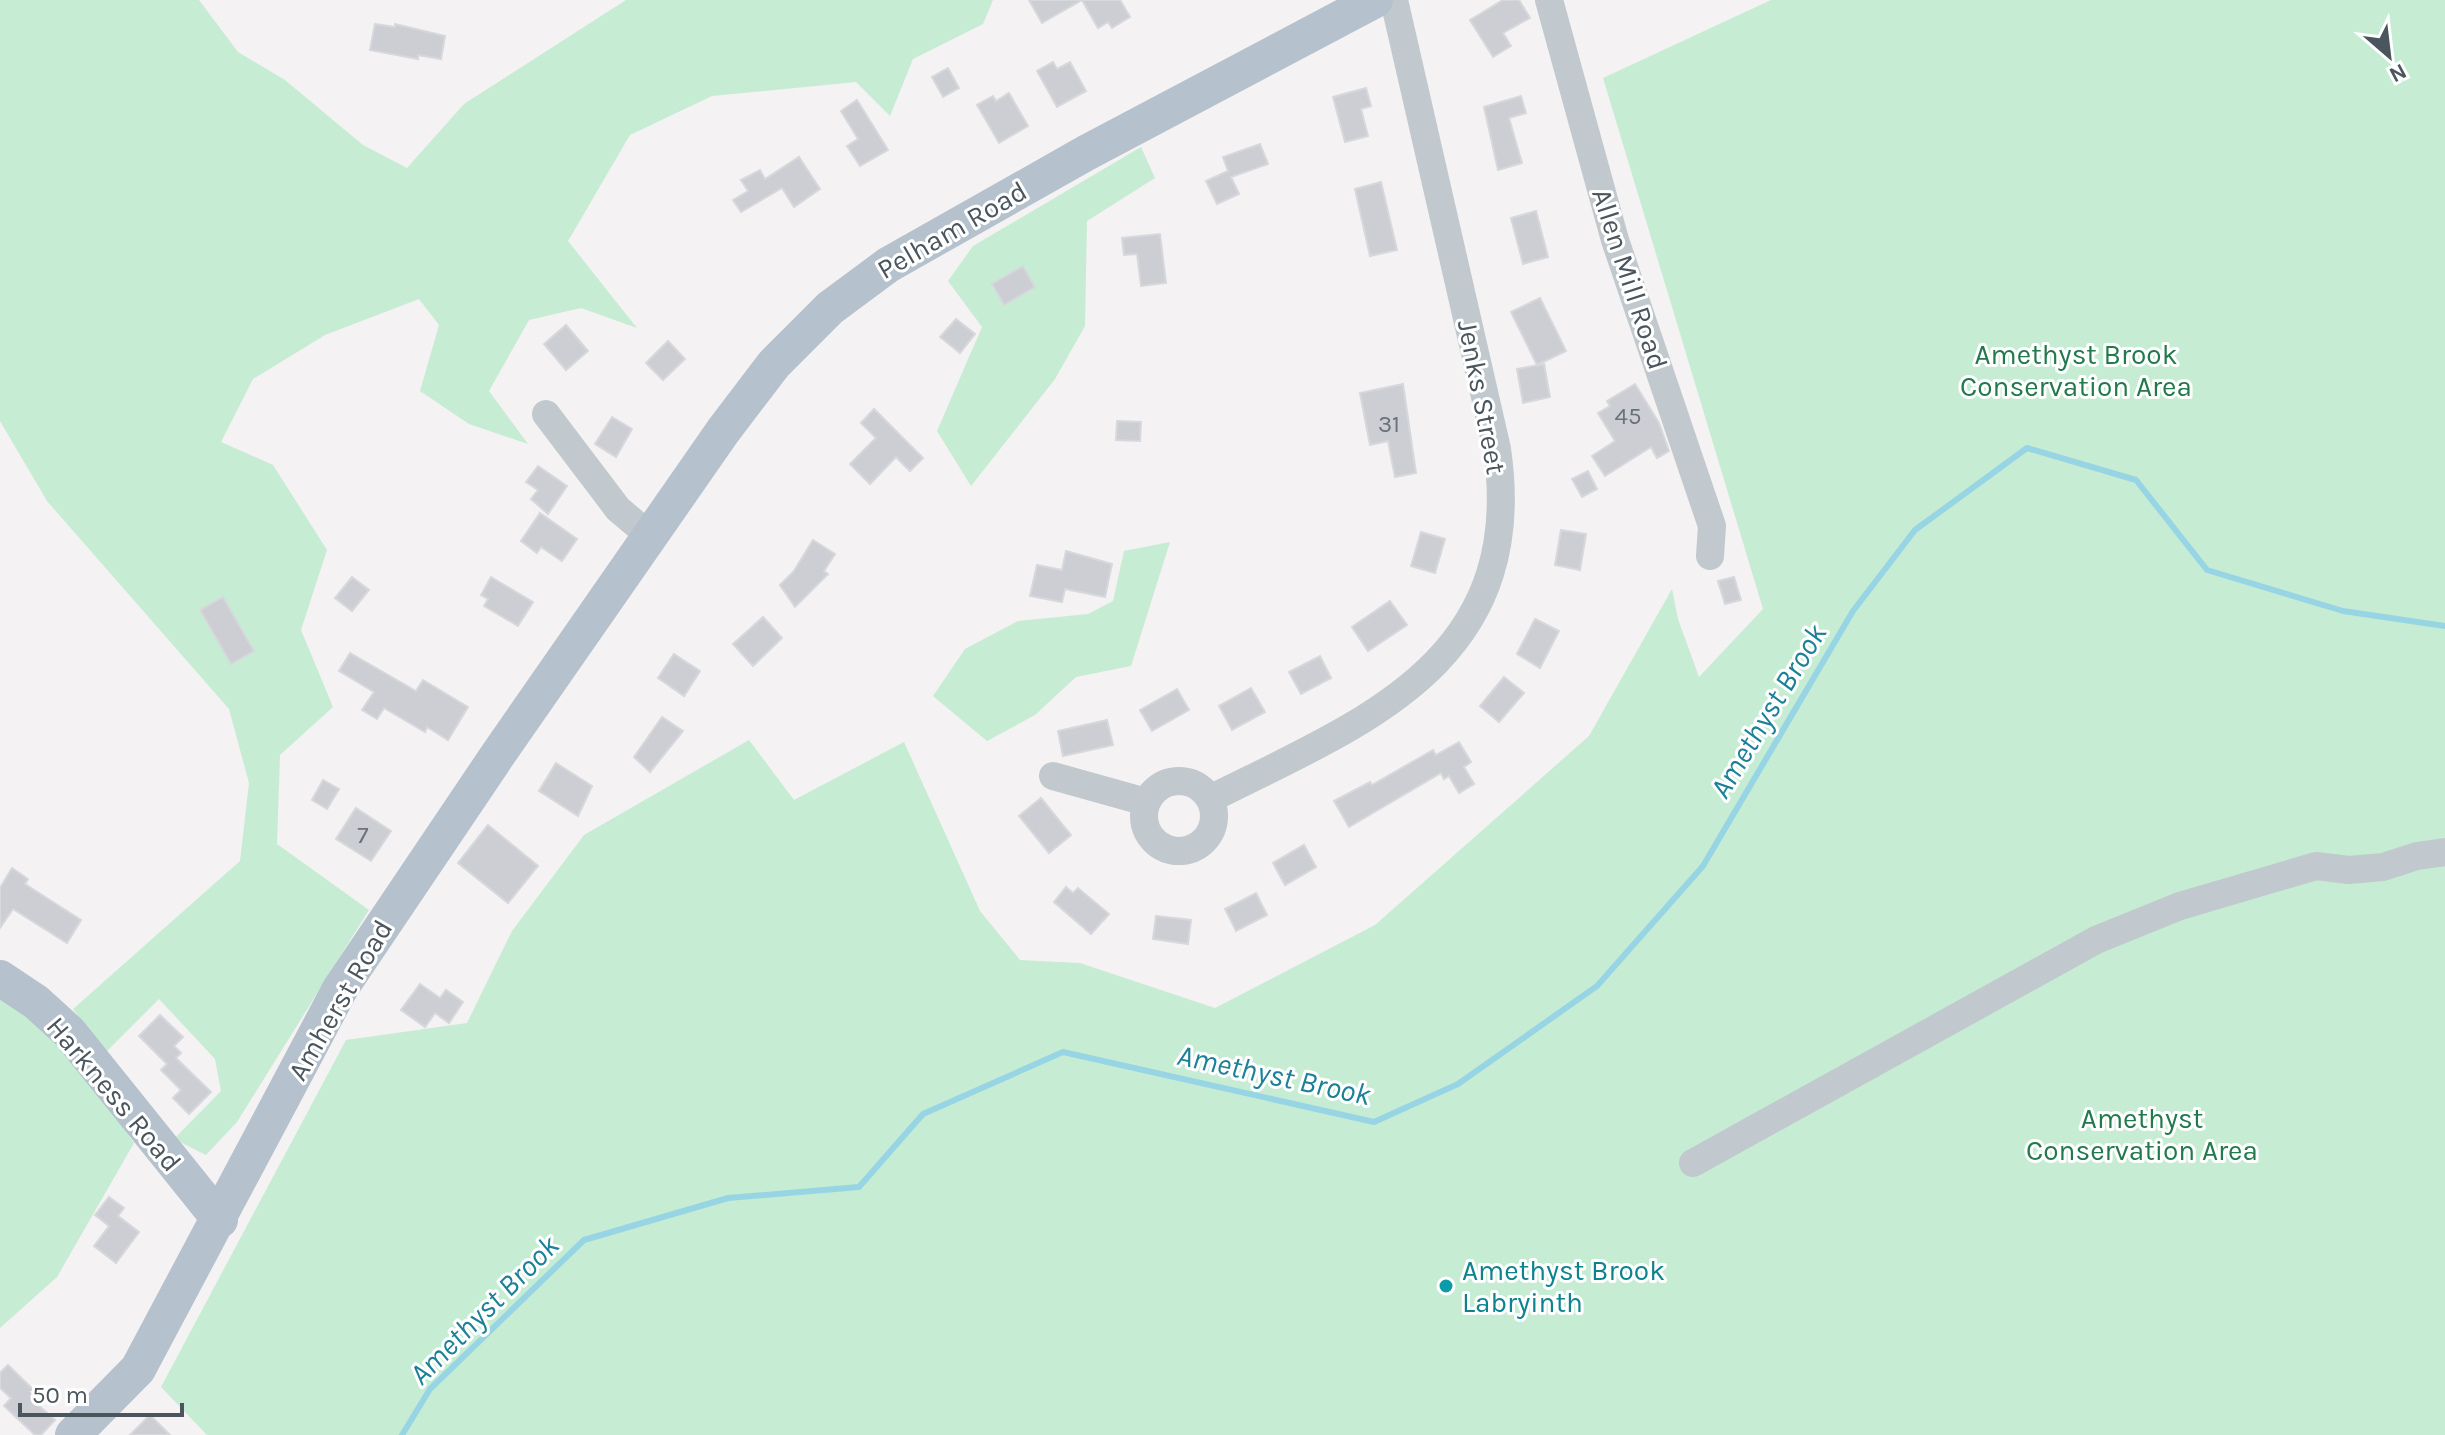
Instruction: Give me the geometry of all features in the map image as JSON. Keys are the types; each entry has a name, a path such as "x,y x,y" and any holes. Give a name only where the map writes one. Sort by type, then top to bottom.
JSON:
{"main road":[{"name":"Pelham Road","path":"624,573 774,364 863,281 1062,167 1375,0"},
{"name":"Amherst Road","path":"73,1435 138,1369 220,1220 340,989 624,573"},
{"name":"Harkness Road","path":"0,978 36,1002 69,1032 220,1220"}],"street":[{"name":"Jenks Street","path":"1210,799 1348,729 1413,686 1444,655 1467,622 1493,558 1500,509 1497,449 1394,0"},
{"name":"Allen Mill Road","path":"1549,0 1615,240 1712,526 1710,556"},
{"path":"546,414 618,509 650,536"},
{"path":"1053,776 1146,802"},
{"path":"1174,781 1194,784 1210,799 1215,817 1212,829 1201,844 1183,852 1165,849 1150,837 1143,816 1146,802 1154,791 1174,781"},
{"path":"1693,1163 2096,940 2180,906 2316,866 2349,870 2383,867 2417,856 2445,852"}],"green space":[{"path":"0,0 199,0 238,52 285,80 363,145 407,168 464,104 626,0 993,0 983,24 913,59 890,116 856,82 712,96 630,135 568,241 637,328 581,308 529,320 489,391 528,444 469,424 420,391 439,325 419,299 325,335 253,379 221,442 273,465 327,550 301,630 333,707 280,755 277,844 369,910 237,1122 206,1155 174,1139 221,1091 215,1059 159,999 106,1052 73,1009 240,861 249,783 229,709 47,501 0,421"},
{"path":"1771,0 2445,0 2445,1435 207,1435 161,1387 346,1040 467,1023 512,931 584,835 749,740 794,800 904,742 980,911 1020,960 1080,963 1215,1008 1375,925 1589,736 1672,589 1678,619 1699,677 1763,609 1603,78"},
{"path":"1141,147 1155,178 1087,221 1085,326 1055,379 971,486 937,431 982,327 948,281 973,246"},
{"path":"1170,542 1131,666 1076,677 1035,715 987,741 933,696 965,649 1018,621 1088,614 1113,601 1124,551"},
{"path":"0,998 67,1045 134,1143 57,1277 0,1328"}],"building":[{"path":"1029,0 1082,0 1042,23"},
{"path":"1082,0 1120,0 1130,17 1112,28 1108,22 1098,28"},
{"path":"1503,0 1519,0 1530,18 1503,33 1511,46 1493,57 1470,20"},
{"path":"375,24 395,27 395,24 445,36 441,59 418,55 418,59 370,50"},
{"path":"1053,62 1057,69 1070,62 1086,91 1057,107 1037,71"},
{"path":"948,68 959,88 943,97 932,77"},
{"path":"1366,88 1371,106 1361,109 1368,136 1345,142 1333,97"},
{"path":"1009,93 1028,126 999,143 977,105 993,96 996,101"},
{"path":"1521,96 1526,113 1509,118 1522,163 1498,170 1484,107"},
{"path":"857,100 888,150 860,166 847,146 858,139 841,111"},
{"path":"1260,144 1268,164 1231,177 1239,194 1217,204 1206,181 1228,171 1223,157"},
{"path":"799,157 820,189 794,207 782,188 741,212 733,200 748,191 741,180 760,170 765,179"},
{"path":"1381,182 1397,250 1370,256 1355,189"},
{"path":"1536,211 1548,257 1523,264 1511,218"},
{"path":"1160,234 1166,283 1141,286 1137,254 1124,255 1122,238"},
{"path":"1023,266 1035,287 1004,305 992,284"},
{"path":"1540,298 1566,351 1537,365 1511,312"},
{"path":"956,319 975,334 960,353 940,337"},
{"path":"566,325 588,351 566,370 544,344"},
{"path":"668,341 685,359 663,380 646,363"},
{"path":"1544,364 1550,397 1523,403 1517,369"},
{"path":"1403,384 1416,473 1395,477 1388,441 1370,445 1360,393"},
{"path":"1635,384 1659,423 1669,451 1657,458 1651,447 1605,476 1592,456 1615,441 1598,413 1610,406 1607,401"},
{"path":"874,409 923,458 910,471 896,457 870,484 850,464 876,438 861,423"},
{"path":"612,417 632,429 616,457 595,444"},
{"path":"1117,421 1141,422 1140,441 1116,440"},
{"path":"538,466 567,486 548,514 531,499 538,490 526,482"},
{"path":"1588,471 1597,489 1582,497 1572,479"},
{"path":"540,513 577,539 562,561 541,547 537,553 521,541"},
{"path":"1561,530 1586,534 1580,570 1555,565"},
{"path":"1421,532 1445,539 1435,573 1411,566"},
{"path":"813,540 835,554 824,571 828,574 795,607 780,585 794,571"},
{"path":"1066,551 1112,564 1105,597 1065,589 1062,602 1030,596 1037,565 1062,570"},
{"path":"352,577 369,590 352,611 335,598"},
{"path":"491,577 533,602 518,626 484,606 488,599 481,595"},
{"path":"1734,577 1741,600 1725,604 1718,581"},
{"path":"223,597 254,651 231,664 200,610"},
{"path":"1390,601 1407,625 1368,651 1352,627"},
{"path":"763,617 782,638 753,666 733,644"},
{"path":"1535,619 1559,631 1540,668 1517,654"},
{"path":"350,653 416,691 423,680 468,707 448,740 427,727 425,732 384,708 377,719 362,710 374,692 339,671"},
{"path":"674,654 700,671 684,696 658,678"},
{"path":"1320,656 1331,678 1301,694 1289,672"},
{"path":"1504,677 1524,693 1499,722 1480,706"},
{"path":"1251,688 1265,712 1232,730 1219,706"},
{"path":"1177,689 1189,710 1152,731 1140,710"},
{"path":"662,717 683,731 650,772 634,757"},
{"path":"1107,720 1113,745 1063,756 1058,731"},
{"path":"1459,742 1471,762 1464,767 1474,784 1459,793 1449,776 1444,779 1441,773 1349,827 1334,801 1370,782 1372,785 1433,750 1436,755"},
{"path":"556,763 592,786 578,816 539,791"},
{"path":"323,780 339,789 327,809 312,800"},
{"path":"1041,798 1071,835 1049,853 1019,816"},
{"path":"356,808 391,831 371,861 336,839"},
{"path":"488,825 538,866 508,903 458,863"},
{"path":"1304,845 1316,867 1285,885 1273,863"},
{"path":"12,868 28,879 25,884 81,920 67,943 13,909 0,928 0,888"},
{"path":"1066,887 1073,893 1078,888 1109,914 1091,934 1054,902"},
{"path":"1256,893 1267,915 1236,931 1225,909"},
{"path":"1156,916 1191,920 1188,944 1153,939"},
{"path":"420,984 440,998 446,990 463,1002 449,1023 435,1013 425,1027 401,1010"},
{"path":"160,1015 183,1037 174,1046 181,1053 176,1058 211,1092 189,1114 173,1098 181,1090 161,1070 167,1064 139,1036"},
{"path":"109,1197 124,1208 118,1216 139,1232 116,1263 94,1246 109,1226 95,1215"},
{"path":"8,1365 42,1398 37,1404 55,1420 41,1435 35,1435 4,1406 11,1398 0,1388 0,1373"},
{"path":"150,1415 170,1435 130,1435"}],"waterway":[{"name":"Amethyst Brook","path":"402,1435 430,1389 584,1240 728,1198 859,1187 923,1114 1063,1052 1374,1122 1458,1084 1597,986 1703,866 1853,611 1915,530 2027,448 2136,480 2207,570 2343,611 2445,626"}],"place":[{"name":"Amethyst Brook Labryinth","path":"1446,1286"}],"park label":[{"name":"Amethyst Brook Conservation Area","path":"2076,370"},
{"name":"Amethyst Conservation Area","path":"2142,1134"}]}
